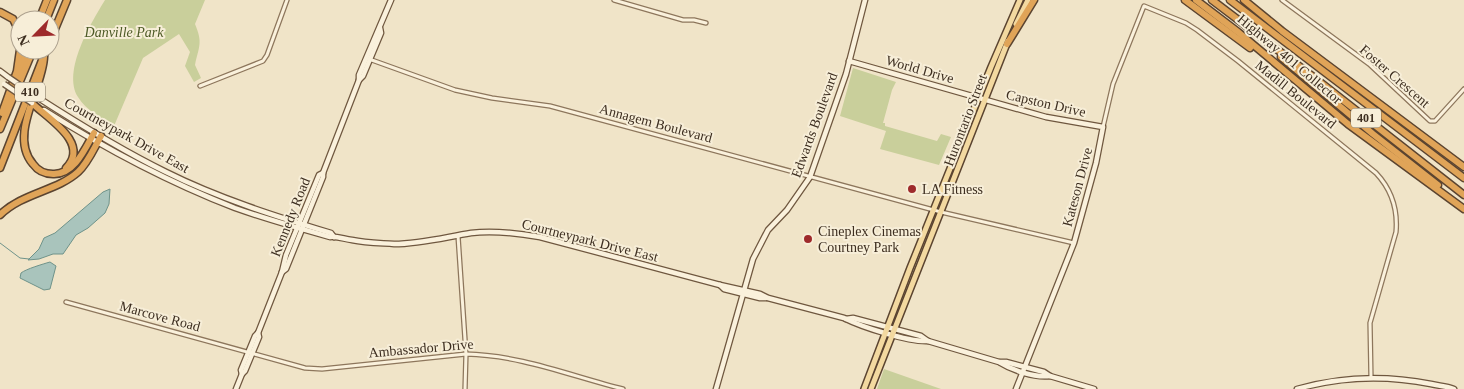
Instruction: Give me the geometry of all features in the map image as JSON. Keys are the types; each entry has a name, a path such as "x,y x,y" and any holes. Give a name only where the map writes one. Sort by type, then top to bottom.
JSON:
{"highway":[{"path":"60,17 67,0"},
{"path":"1006,44 1034,0"},
{"path":"1185,0 1284,71"},
{"name":"Highway 401 Collector","path":"1196,0 1238,32 1355,130 1464,208"},
{"name":"401","path":"1212,0 1464,195"},
{"name":"401","path":"1230,0 1464,178"},
{"name":"Highway 401 Collector","path":"1245,0 1290,37 1464,167"},
{"path":"1267,42 1273,50 1312,84 1464,208"},
{"path":"0,122 17,71 19,60"},
{"name":"410","path":"0,122 23,60"},
{"path":"0,129 30,60"},
{"name":"410","path":"0,168 42,60"},
{"path":"44,60 43,69 26,120 25,139 27,153 33,165 42,172 51,174 62,173 72,167 96,138"},
{"path":"32,103 59,126 72,144 71,162 63,170 51,174"},
{"path":"0,215 14,204 64,181 76,173 96,138"}],"main road":[{"name":"Kennedy Road","path":"236,389 242,374 241,370 250,353 255,336 258,333 282,272 286,269 301,227 323,177 359,80 359,75 368,58 391,0"},
{"name":"Edwards Boulevard","path":"716,389 753,259 768,230 787,210 810,177 834,111 866,0"},
{"name":"Hurontario Street","path":"871,389 1020,0"},
{"name":"Hurontario Street","path":"864,389 933,210 1006,44 1028,0"},
{"name":"World Drive","path":"849,61 982,99"},
{"name":"Courtneypark Drive East","path":"0,71 96,138"},
{"name":"Courtneypark Drive East","path":"2,82 32,103 164,177 234,207 330,237 396,244 490,232 540,236 744,292 760,294 768,298 845,318 853,318 920,341 928,340 999,362 1006,366 1024,369 1042,377 1050,376 1094,389"},
{"name":"Capston Drive","path":"982,99 1046,117 1104,127"},
{"name":"Kateson Drive","path":"1016,389 1074,243 1104,127"},
{"path":"1297,389 1340,379 1371,377 1415,381 1440,388 1446,386 1454,389"}],"street":[{"path":"200,86 263,61 268,55 287,0"},
{"path":"614,0 683,20 706,23"},
{"name":"Foster Crescent","path":"1282,0 1369,64 1430,122 1435,121 1464,89"},
{"name":"Kateson Drive","path":"1104,127 1113,84 1144,6"},
{"name":"Madill Boulevard","path":"1144,6 1186,23 1197,30 1376,173 1388,189 1395,208 1397,222 1396,232 1370,323 1371,377"},
{"name":"Annagem Boulevard","path":"368,58 451,89 488,97 550,106 940,212 1074,243"},
{"path":"458,236 466,354 465,389"},
{"name":"Marcove Road","path":"66,302 250,353"},
{"name":"Ambassador Drive","path":"250,353 305,368 322,369 466,354 506,357 533,363 609,387 623,389"}],"green space":[{"name":"Danville Park","path":"105,0 205,0 195,24 200,40 195,65 201,78 194,82 185,66 190,52 179,34 143,58 114,126 85,106 78,97 74,86 76,61 80,47"},
{"path":"853,68 896,82 883,123 885,123 885,126 937,141 941,134 951,137 939,165 880,149 886,131 840,116"},
{"path":"884,369 941,389 877,389"}],"water":[{"path":"110,189 109,204 105,213 88,228 76,235 63,254 53,254 39,259 28,260 39,249 44,238 55,233 103,192"},
{"path":"50,262 56,266 50,289 44,290 20,278 23,271"}],"waterway":[{"path":"0,243 20,258 29,259"}],"place":[{"name":"LA Fitness","path":"912,189"},
{"name":"Cineplex Cinemas Courtney Park","path":"808,239"}]}
